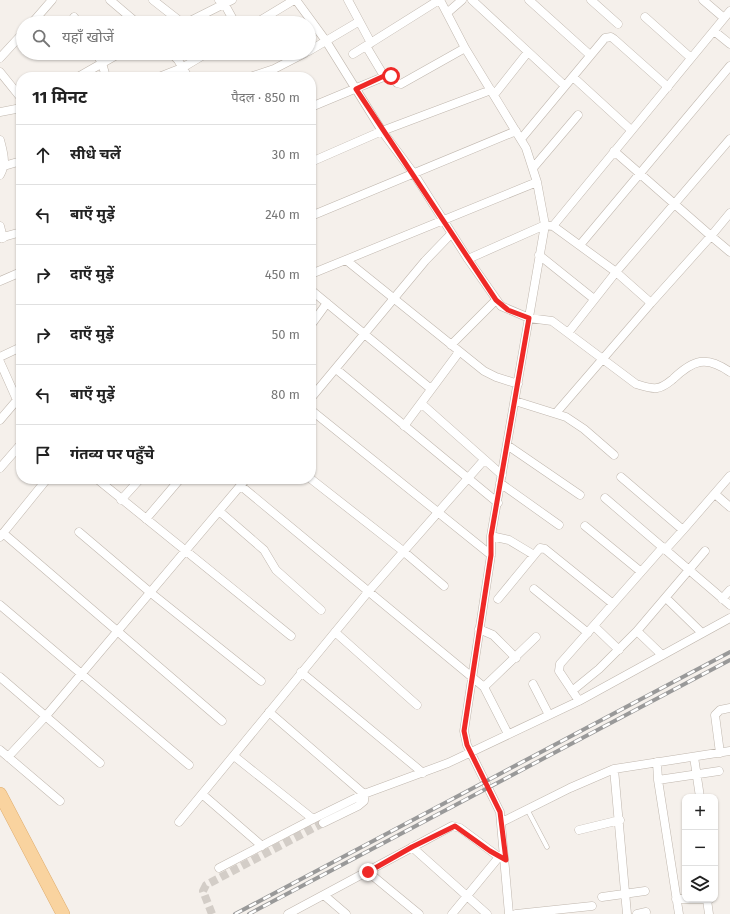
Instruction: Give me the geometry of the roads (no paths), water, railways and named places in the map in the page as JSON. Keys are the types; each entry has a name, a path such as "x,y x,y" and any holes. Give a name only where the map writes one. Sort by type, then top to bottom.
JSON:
{"main road":[{"path":"0,794 63,914"}],"street":[{"path":"38,16 52,0"},
{"path":"110,0 129,16"},
{"path":"153,0 173,16"},
{"path":"199,16 222,3 232,0"},
{"path":"268,16 295,0 307,16"},
{"path":"348,0 384,76"},
{"path":"354,54 440,0 465,48 521,139 533,168 549,226 580,245 616,272 652,303"},
{"path":"447,13 462,0"},
{"path":"472,0 565,86"},
{"path":"529,0 590,54"},
{"path":"591,0 618,24"},
{"path":"703,0 724,18"},
{"path":"222,3 230,16"},
{"path":"509,914 502,858 502,822 497,803 464,739 464,731 478,629 491,555 491,536 498,503 539,255 549,226 614,151 730,11"},
{"path":"645,17 691,58"},
{"path":"316,47 358,22"},
{"path":"316,28 326,41 382,131 414,174 442,221 496,300 508,310 529,318 552,321 636,384 652,389 666,385 690,365 698,361 710,362 727,370 730,361"},
{"path":"714,31 730,44"},
{"path":"521,139 573,77 590,54 605,38 611,37 668,86"},
{"path":"0,58 16,41"},
{"path":"316,105 384,76 391,76 397,83 402,84 465,48"},
{"path":"316,160 382,131 493,92 528,52"},
{"path":"100,60 105,72"},
{"path":"87,72 107,60"},
{"path":"176,60 185,72"},
{"path":"172,72 195,60"},
{"path":"265,72 291,60"},
{"path":"580,245 730,66"},
{"path":"0,72 16,92"},
{"path":"573,77 631,130"},
{"path":"0,112 16,109"},
{"path":"533,168 578,115"},
{"path":"316,214 516,131"},
{"path":"568,333 616,272 730,139"},
{"path":"0,140 4,166 0,175"},
{"path":"614,151 730,252"},
{"path":"4,166 16,162"},
{"path":"316,272 537,182"},
{"path":"556,413 730,213"},
{"path":"0,226 2,238 16,234"},
{"path":"468,259 549,226"},
{"path":"316,392 425,261 452,234"},
{"path":"539,255 594,299"},
{"path":"346,260 459,352 490,375 518,384"},
{"path":"0,281 16,274"},
{"path":"316,294 431,389"},
{"path":"451,345 496,300"},
{"path":"316,318 327,302"},
{"path":"0,357 16,349"},
{"path":"404,426 422,404 431,389 459,352"},
{"path":"0,362 16,396"},
{"path":"336,369 498,503"},
{"path":"515,401 556,413 572,420 614,455"},
{"path":"422,404 502,475"},
{"path":"0,420 16,405"},
{"path":"316,414 491,555"},
{"path":"507,445 580,495"},
{"path":"0,468 16,450"},
{"path":"179,822 368,592 484,460"},
{"path":"621,476 683,530"},
{"path":"579,701 559,671 560,664 640,571 683,530 730,476"},
{"path":"316,483 403,551 444,586"},
{"path":"43,484 1,535 222,721"},
{"path":"103,484 121,500 291,636"},
{"path":"121,500 135,484"},
{"path":"146,519 176,484"},
{"path":"500,484 559,525"},
{"path":"8,757 45,717 80,674 118,632 240,486 484,686 508,734"},
{"path":"715,494 730,507"},
{"path":"605,498 730,606"},
{"path":"219,511 264,550 276,570 321,610"},
{"path":"585,526 640,571"},
{"path":"79,532 151,593 261,681"},
{"path":"491,536 509,540 534,556"},
{"path":"498,599 540,548 545,549 612,603"},
{"path":"572,691 620,650 705,551"},
{"path":"534,589 588,633"},
{"path":"722,599 730,590"},
{"path":"666,598 702,633"},
{"path":"0,605 188,765"},
{"path":"219,868 364,794 423,773 472,753 508,734 579,701 730,618"},
{"path":"594,626 620,650"},
{"path":"478,629 493,635 516,658"},
{"path":"637,631 662,655"},
{"path":"335,632 417,705"},
{"path":"484,686 516,658 536,637"},
{"path":"301,672 423,773"},
{"path":"0,677 100,763"},
{"path":"532,684 549,715"},
{"path":"720,753 715,715 720,710 730,708"},
{"path":"269,712 364,794 364,801 358,806 323,823"},
{"path":"0,750 60,802"},
{"path":"502,822 614,769 730,751"},
{"path":"234,756 313,819"},
{"path":"694,757 699,794"},
{"path":"657,762 658,780 679,914"},
{"path":"614,769 620,820 627,914"},
{"path":"658,780 719,771"},
{"path":"202,794 262,846"},
{"path":"579,830 620,820"},
{"path":"288,914 325,896 412,847 455,826 502,858"},
{"path":"412,847 486,914"},
{"path":"452,914 466,896 502,858"},
{"path":"368,872 419,914"},
{"path":"602,897 645,891"},
{"path":"325,896 346,914"},
{"path":"676,899 682,899"},
{"path":"708,902 709,914"},
{"path":"516,914 592,906"},
{"path":"637,914 646,912"}],"lane":[{"path":"527,809 547,847"}],"tunnel":[{"path":"212,914 203,891 206,885 323,823"}],"railway":[{"path":"235,914 730,652"},
{"path":"249,914 730,660"}]}
